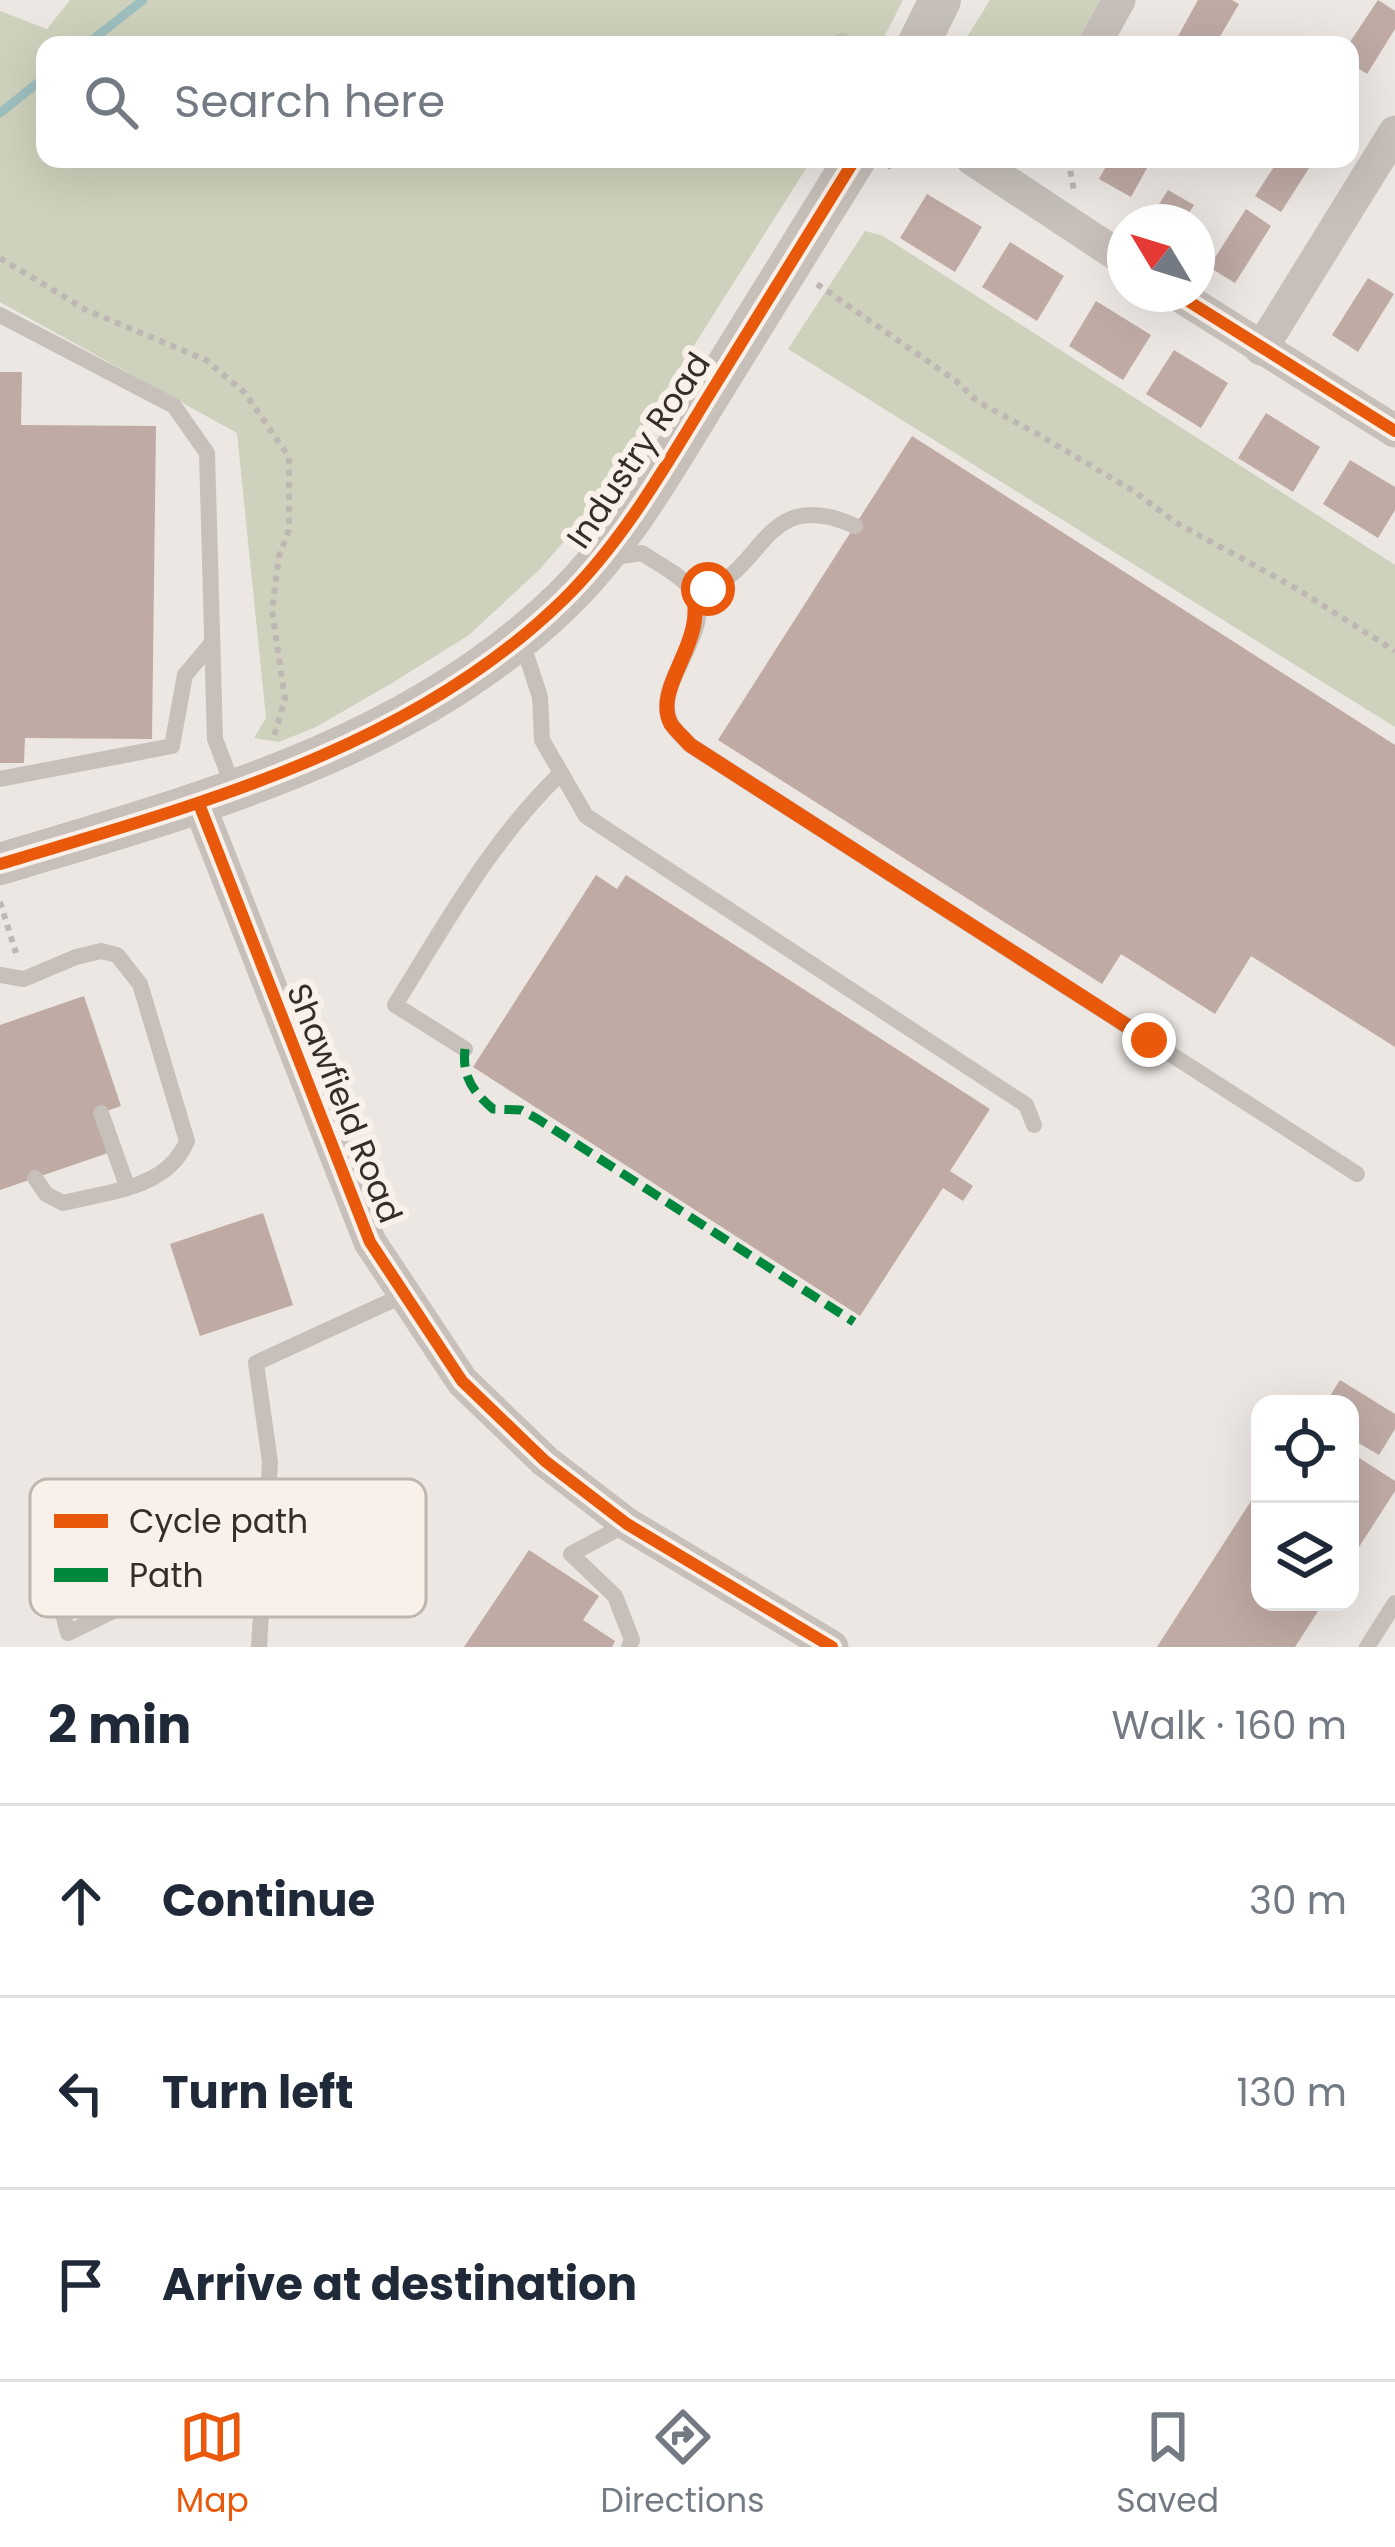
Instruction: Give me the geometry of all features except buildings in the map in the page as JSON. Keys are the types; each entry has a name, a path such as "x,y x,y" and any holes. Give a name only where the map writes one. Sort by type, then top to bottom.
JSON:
{"street":[{"path":"922,36 940,0"},
{"path":"1099,36 1118,0"},
{"path":"1261,349 1395,132"},
{"name":"Industry Road","path":"0,864 270,779 423,706 520,638 621,556 638,508 849,168"},
{"path":"1023,173 1107,245"},
{"path":"1204,312 1395,431"},
{"name":"Shawfield Road","path":"217,798 370,1242 462,1381 544,1461 627,1524 812,1641"}],"lane":[{"path":"0,315 174,406 207,453 217,798"},
{"path":"621,556 691,588 708,589 732,578 765,535 785,521 821,515 855,526"},
{"path":"691,588 698,604 694,636 668,698 669,721 690,745 1358,1174"},
{"path":"520,638 540,697 542,740 586,816 1026,1105 1034,1125"},
{"path":"0,778 172,746 185,675 212,643"},
{"path":"465,1049 395,1005 475,878 534,799 561,773"},
{"path":"0,975 24,980 76,957 100,952 116,955 140,985 188,1141 181,1156 160,1177 64,1203 46,1194 35,1178"},
{"path":"100,1113 127,1186"},
{"path":"269,1479 256,1363 406,1294"},
{"path":"627,1524 571,1554 615,1596 632,1640 629,1647"},
{"path":"1367,1647 1395,1603"},
{"path":"64,1617 68,1633 101,1617"},
{"path":"259,1647 261,1617"}],"path":[{"path":"809,278 956,381 978,402 1395,651"},
{"path":"0,902 24,980"}],"green space":[{"path":"70,0 903,0 885,36 36,36 36,168 806,168 586,516 539,570 469,635 316,727 279,742 254,738 266,718 237,433 0,302 0,11 47,29"},
{"path":"990,0 1100,0 1080,36 968,36"},
{"path":"865,231 883,236 1395,565 1395,727 788,349"}],"waterway":[{"path":"97,36 143,0"},
{"path":"0,113 36,84"}],"marked path":[{"path":"465,1049 470,1082 493,1109 521,1110 536,1118 854,1322"}],"cycle path":[{"path":"0,864 151,818 299,765 371,733 504,651 564,599 623,529 849,168"},
{"path":"1206,312 1395,431"},
{"path":"199,804 370,1242 462,1381 545,1461 627,1524 832,1647"}],"route":[{"path":"708,589 691,588 698,604 694,636 668,698 669,721 690,745 1149,1040"}]}
